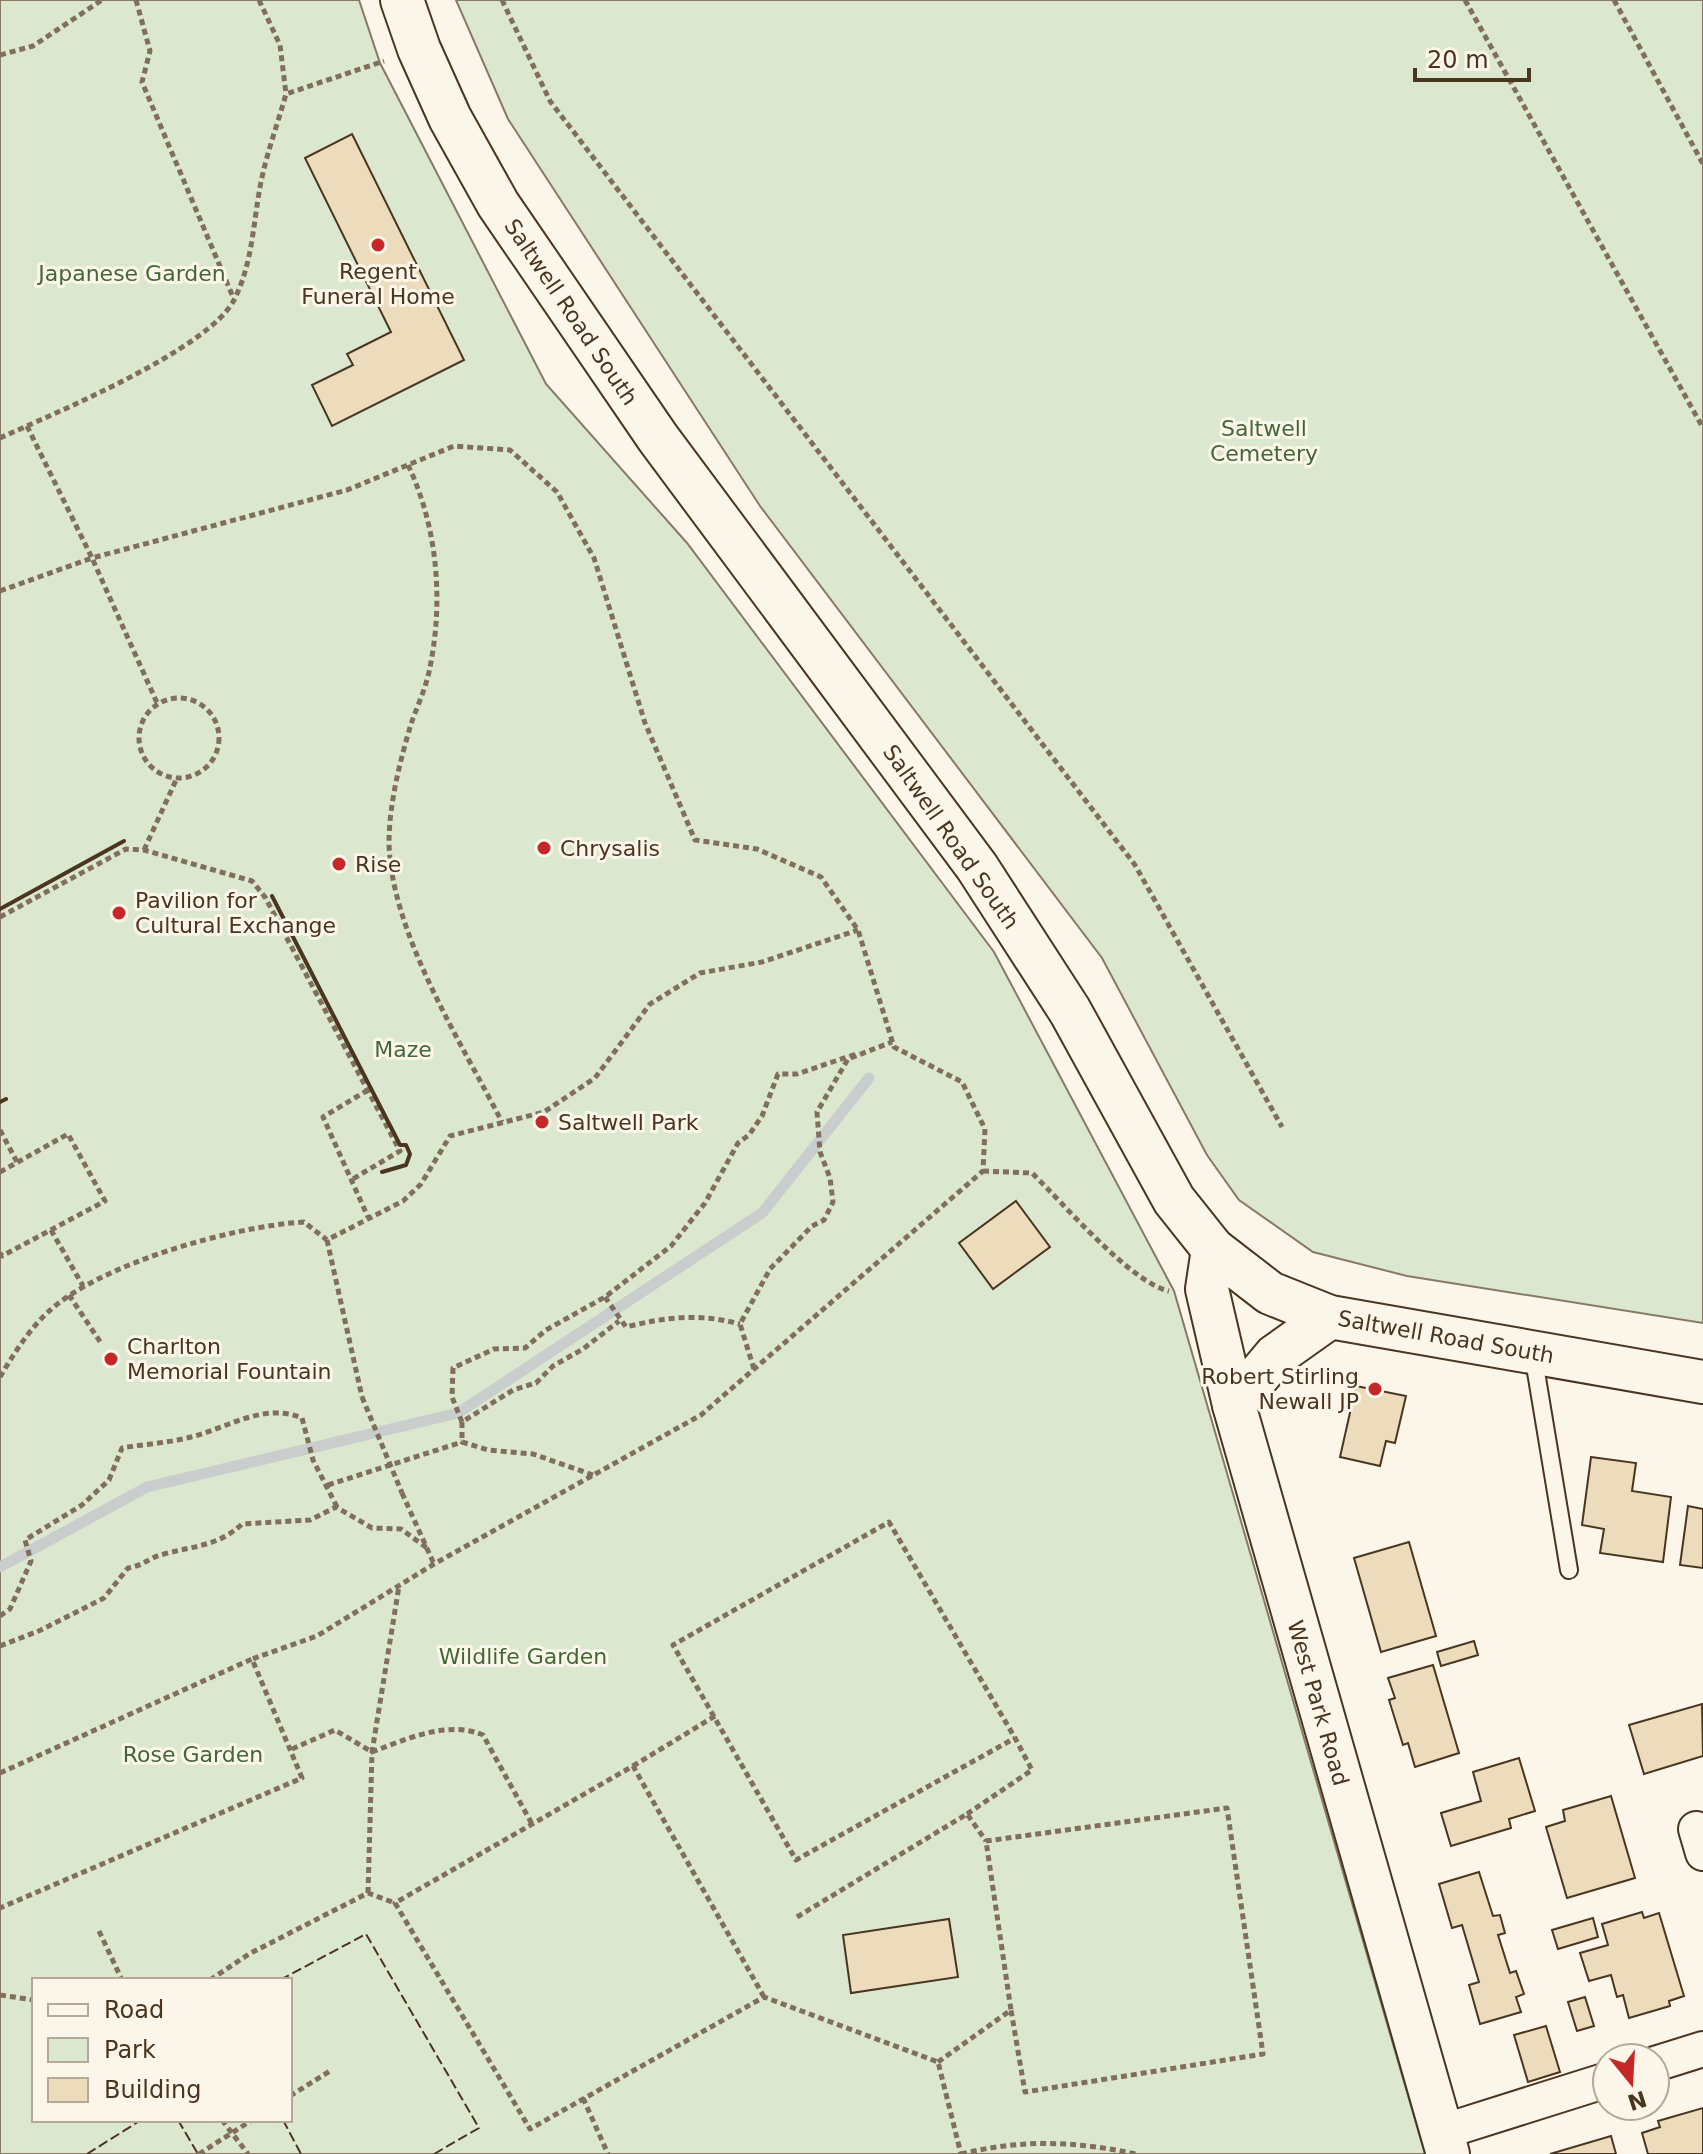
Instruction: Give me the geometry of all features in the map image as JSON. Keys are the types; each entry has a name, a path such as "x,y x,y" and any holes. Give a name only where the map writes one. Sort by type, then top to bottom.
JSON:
{"street":[{"name":"Saltwell Road South","path":"402,0 419,49 450,118 498,204 557,295 658,438 977,867 1070,1011 1174,1200 1213,1249 1270,1293 1330,1317 1703,1382"},
{"name":"West Park Road","path":"1213,1249 1209,1299 1234,1405 1445,2143"},
{"path":"1234,1405 1275,1356 1330,1317"},
{"path":"1671,2059 1703,2049"},
{"path":"1445,2143 1591,2086"}],"lane":[{"path":"1532,1352 1569,1570"}],"path":[{"path":"0,55 33,46 102,0"},
{"path":"136,0 150,51 142,82 234,300"},
{"path":"0,438 190,343 220,321 234,300 256,234 261,183 286,94 280,45 259,0"},
{"path":"502,0 550,101 1135,865 1282,1127"},
{"path":"1465,0 1703,428"},
{"path":"1614,0 1703,164"},
{"path":"286,94 419,49"},
{"path":"27,426 92,558 158,705"},
{"path":"0,591 92,558 347,490 454,446 510,450 557,492 594,558 645,723 695,840 757,849 821,877 858,930 894,1047 962,1082 985,1129 983,1171"},
{"path":"408,465 423,497 435,554 435,622 429,673 411,724 395,793 389,843 396,898 414,948 502,1122"},
{"path":"167,700 195,701 208,710 218,727 219,745 210,764 196,775 177,778 151,766 141,752 142,724 158,705 167,700"},
{"path":"144,850 177,778"},
{"path":"0,917 126,849 144,850 252,881 265,897 400,1151 351,1180"},
{"path":"327,1240 403,1201 421,1184 450,1136 544,1112 595,1078 650,1004 700,973 762,962 858,930"},
{"path":"462,1442 462,1422 452,1397 453,1368 494,1349 525,1348 546,1330 605,1297 671,1246 705,1203 738,1143 749,1135 762,1116 778,1074 797,1074 892,1042"},
{"path":"754,1369 740,1324 770,1269 812,1226 824,1220 833,1202 830,1178 820,1152 817,1112 848,1059 859,1053"},
{"path":"368,1090 323,1117 368,1217"},
{"path":"1,1134 17,1162"},
{"path":"0,1172 68,1134 105,1201 2,1256 0,1253"},
{"path":"0,1773 252,1659 317,1636 434,1564 701,1415 983,1171 1032,1173 1118,1261 1159,1289 1209,1299"},
{"path":"0,1377 33,1329 83,1286 193,1244 269,1224 304,1222 327,1240 362,1397 434,1564"},
{"path":"51,1230 83,1286"},
{"path":"69,1295 101,1343"},
{"path":"605,1297 626,1327 671,1316 710,1316 740,1324"},
{"path":"462,1422 513,1390 536,1383 553,1366 619,1321"},
{"path":"0,1616 10,1609 31,1561 25,1540 82,1505 109,1480 122,1448 189,1438 256,1415 288,1412 302,1418 313,1460 337,1507"},
{"path":"328,1485 462,1442 488,1450 533,1454 593,1475"},
{"path":"0,1646 41,1630 104,1598 128,1568 145,1565 160,1554 200,1548 232,1534 242,1524 290,1518 310,1520 336,1507 372,1528 401,1529 427,1548"},
{"path":"797,1917 967,1814 1032,1770 1015,1738 889,1522 673,1645 796,1860 1015,1738"},
{"path":"368,1893 372,1752 399,1585"},
{"path":"0,1908 302,1778 252,1659"},
{"path":"395,1903 715,1716"},
{"path":"372,1752 419,1734 468,1729 483,1735 532,1824"},
{"path":"292,1749 335,1730 372,1752"},
{"path":"633,1766 764,1997 938,2062"},
{"path":"967,1814 986,1841 1025,2092 1263,2054 1227,1808 986,1841"},
{"path":"213,1978 249,1954 368,1893 395,1903 530,2129 764,1997"},
{"path":"99,1931 121,1978"},
{"path":"0,1995 32,2000"},
{"path":"938,2062 1011,2010"},
{"path":"938,2062 961,2154 998,2145 1050,2141 1136,2154"},
{"path":"292,2095 330,2071"},
{"path":"583,2098 608,2154"},
{"path":"224,2122 248,2154"},
{"path":"199,2154 249,2122"}],"green space":[{"name":"Saltwell Park","path":"0,0 359,0 380,63 546,384 687,543 994,952 1174,1291 1425,2154 0,2154"},
{"name":"Saltwell Cemetery","path":"456,0 1703,0 1703,1323 1407,1276 1313,1252 1239,1200 1207,1155 1102,958 760,506 508,119"}],"building":[{"name":"Regent Funeral Home","path":"352,134 464,360 332,426 312,385 353,365 347,354 391,332 305,158"},
{"path":"1016,1201 1050,1247 993,1289 959,1243"},
{"path":"1356,1386 1406,1396 1395,1443 1386,1441 1380,1466 1340,1457"},
{"path":"1591,1457 1636,1463 1632,1491 1671,1497 1663,1562 1600,1553 1604,1529 1582,1525"},
{"path":"1688,1506 1703,1509 1703,1568 1680,1565"},
{"path":"1409,1542 1436,1636 1381,1652 1354,1558"},
{"path":"1474,1641 1478,1655 1441,1666 1437,1652"},
{"path":"1433,1665 1459,1753 1415,1767 1408,1743 1403,1745 1389,1700 1395,1698 1388,1678"},
{"path":"1702,1704 1703,1756 1644,1774 1629,1725"},
{"path":"1519,1758 1535,1811 1509,1819 1511,1828 1451,1846 1441,1813 1481,1801 1473,1772"},
{"path":"1611,1796 1635,1878 1567,1898 1546,1827 1565,1821 1563,1810"},
{"path":"1479,1872 1493,1916 1500,1915 1505,1933 1498,1935 1510,1973 1516,1971 1524,1994 1516,1997 1521,2012 1480,2024 1469,1985 1479,1982 1462,1925 1452,1928 1439,1884"},
{"path":"1642,1912 1644,1918 1659,1913 1684,1996 1669,2001 1670,2006 1629,2018 1623,1995 1617,1997 1611,1975 1589,1981 1580,1953 1608,1945 1602,1924"},
{"path":"1593,1918 1598,1937 1558,1949 1552,1930"},
{"path":"949,1919 958,1977 851,1993 843,1935"},
{"path":"1585,1997 1594,2026 1577,2031 1568,2002"},
{"path":"1546,2026 1560,2072 1528,2082 1514,2035"},
{"path":"1703,2108 1703,2154 1648,2154 1642,2133 1660,2127 1658,2122 1671,2122 1671,2117"},
{"path":"1611,2136 1616,2154 1550,2154"}],"waterway":[{"path":"0,1567 147,1487 458,1413 762,1213 869,1078"}],"fence":[{"path":"284,1978 366,1934 479,2128 434,2154"},
{"path":"87,2154 138,2122"},
{"path":"179,2122 198,2154"},
{"path":"284,2122 301,2154"}],"wall":[{"path":"0,909 124,841"},
{"path":"272,896 400,1145 406,1145 410,1154 406,1165 382,1172"},
{"path":"0,1102 6,1099"}],"place":[{"name":"Regent Funeral Home","path":"378,245"},
{"name":"Chrysalis","path":"544,848"},
{"name":"Rise","path":"339,864"},
{"name":"Pavilion for Cultural Exchange","path":"119,913"},
{"name":"Saltwell Park","path":"542,1122"},
{"name":"Charlton Memorial Fountain","path":"111,1359"},
{"name":"Robert Stirling Newall JP","path":"1375,1389"}],"park label":[{"name":"Japanese Garden","path":"132,273"},
{"name":"Maze","path":"403,1049"},
{"name":"Wildlife Garden","path":"523,1656"},
{"name":"Rose Garden","path":"193,1754"}]}
